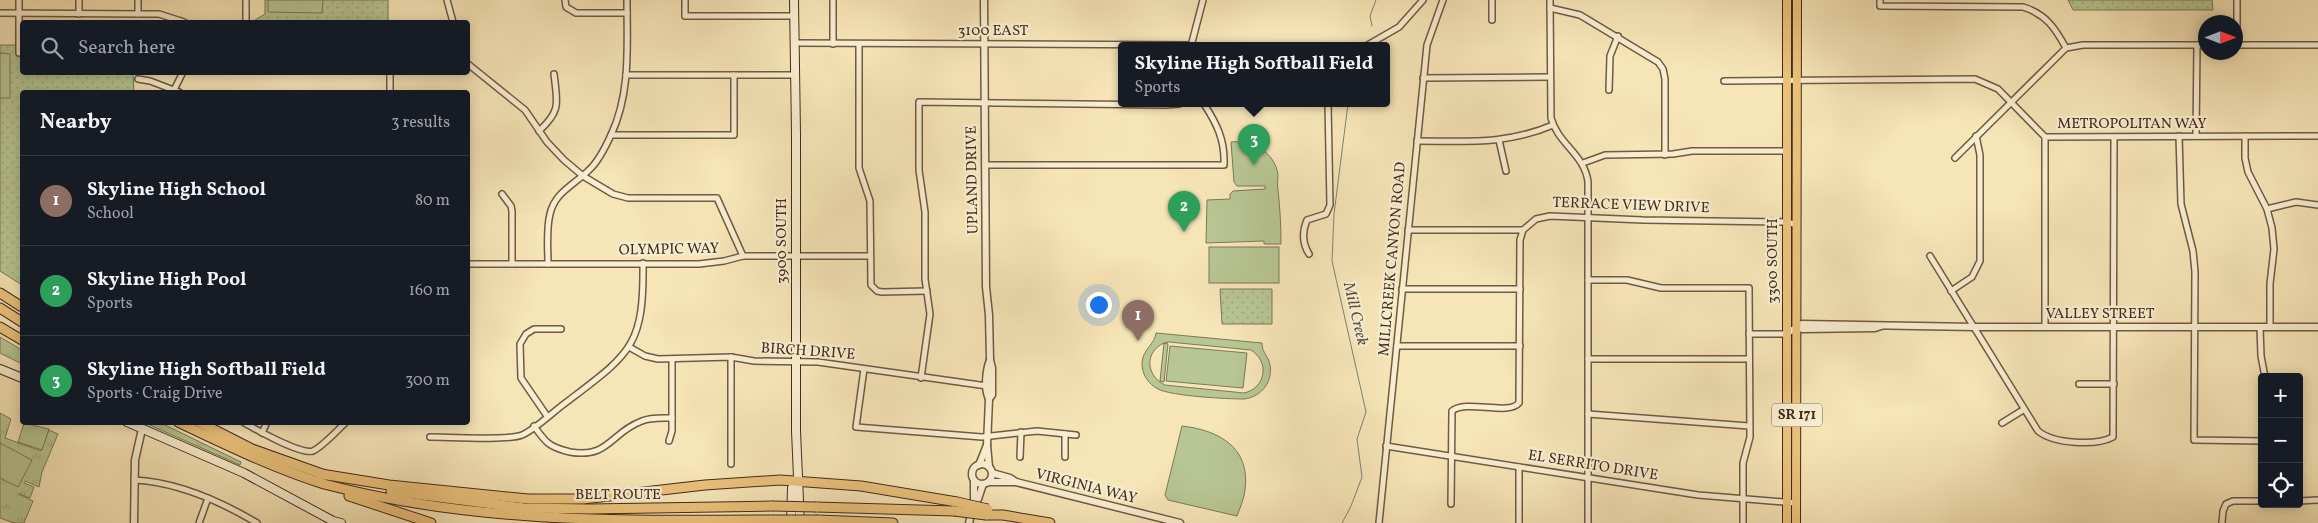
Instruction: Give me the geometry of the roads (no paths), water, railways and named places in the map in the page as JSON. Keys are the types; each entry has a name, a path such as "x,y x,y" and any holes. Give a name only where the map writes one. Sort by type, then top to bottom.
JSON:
{"highway":[{"path":"0,293 20,305"},
{"path":"0,308 20,321"},
{"path":"0,327 20,339"},
{"name":"BELT ROUTE","path":"184,425 251,457 324,484 388,500 463,513 527,520 586,522 818,520 892,523"},
{"name":"BELT ROUTE","path":"204,425 252,449 321,474 387,490 524,508 816,507 987,512 1050,523"},
{"path":"251,457 321,487 431,523"},
{"path":"321,474 389,485 528,499 583,499 760,480 796,481 861,486 957,502 987,512"},
{"path":"758,523 772,520"}],"main road":[{"name":"3900 SOUTH","path":"794,0 796,481 799,489 800,523"},
{"name":"3300 SOUTH","path":"1786,523 1787,0"},
{"name":"3300 SOUTH","path":"1796,523 1797,0"},
{"path":"0,369 20,377"},
{"path":"133,425 237,470 336,522"},
{"name":"3900 SOUTH","path":"791,523 792,488 796,481"}],"street":[{"path":"19,0 19,53"},
{"path":"79,0 79,14"},
{"path":"138,0 138,14"},
{"path":"246,0 246,20"},
{"path":"447,0 452,20"},
{"path":"565,0 569,10 576,13 627,13"},
{"path":"548,264 549,220 552,206 565,189 591,169 611,135 622,105 626,75 627,0"},
{"path":"686,0 685,16 794,16"},
{"path":"833,0 833,44"},
{"name":"UPLAND DRIVE","path":"984,0 985,165 990,360 992,368 992,392 989,399"},
{"path":"1192,42 1203,0"},
{"path":"1373,42 1399,27 1423,0"},
{"name":"MILLCREEK CANYON ROAD","path":"1379,523 1423,78 1428,39 1443,0"},
{"path":"1492,0 1492,20"},
{"path":"1550,0 1550,112 1553,125 1561,138 1583,163 1588,182 1588,523"},
{"path":"2023,0 2023,7"},
{"path":"2237,0 2237,15"},
{"path":"1880,3 1952,3 2023,7 2037,11 2046,18 2066,48"},
{"path":"1550,8 1576,12 1656,59 1663,69 1665,79 1665,155"},
{"path":"0,14 159,14 178,20"},
{"path":"1609,90 1610,56 1618,36"},
{"name":"3100 EAST","path":"795,43 1118,45"},
{"path":"859,44 859,168 869,194 870,281 873,288 882,292 927,291"},
{"path":"1955,158 2010,101 2066,48 2082,45 2197,45 2196,136"},
{"path":"2243,45 2318,45"},
{"path":"470,66 525,110 558,155 583,176 622,198 717,198 743,256"},
{"path":"539,130 554,117 556,111 554,74"},
{"path":"176,90 182,75"},
{"path":"390,75 390,90"},
{"path":"626,75 795,75"},
{"path":"611,135 734,135 734,75"},
{"path":"1423,78 1550,77"},
{"path":"138,79 150,81 170,90"},
{"name":"METROPOLITAN WAY","path":"1724,80 1975,79 1994,86 2045,137 2318,136"},
{"path":"921,378 930,314 927,291 925,212 919,170 919,102 1118,105"},
{"path":"985,165 1224,165 1221,134 1206,107"},
{"path":"1309,254 1304,246 1304,232 1307,220 1326,214 1330,205 1328,107"},
{"path":"1417,141 1499,140 1522,137 1553,125"},
{"path":"1951,291 1972,277 1980,262 1980,155 1976,136"},
{"path":"2180,136 2181,204 2194,262 2194,440 2258,441"},
{"path":"2245,136 2245,158 2248,172 2267,209 2271,222 2274,246 2270,284 2270,327"},
{"path":"2045,137 2046,327"},
{"path":"1930,256 1975,327 2034,427 2043,435 2065,441 2105,441 2113,437 2114,137"},
{"path":"1499,140 1506,171"},
{"path":"1583,163 1605,155 1665,155 1692,151 1788,151"},
{"path":"502,194 511,206 512,211 512,264"},
{"path":"2267,209 2296,202 2318,205"},
{"name":"TERRACE VIEW DRIVE","path":"1522,230 1532,221 1542,216 1588,216 1643,220 1787,222 1797,225"},
{"path":"1408,230 1522,230 1520,240 1518,405 1512,407 1454,409 1451,416 1451,504"},
{"name":"OLYMPIC WAY","path":"470,264 712,263 743,256 870,256"},
{"path":"430,437 521,435 614,366 629,347 639,324 642,312 643,264"},
{"path":"1588,280 1627,280 1658,288 1750,288 1750,426 1749,440 1743,463 1743,523"},
{"path":"1402,289 1520,289"},
{"name":"VALLEY STREET","path":"1797,326 1802,324 1874,324 1883,326 1975,327 2318,327"},
{"path":"1749,334 1786,334 1797,326"},
{"path":"2260,327 2261,356 2264,373"},
{"path":"547,416 522,378 520,344 526,334 534,330 562,329"},
{"path":"1397,346 1520,346"},
{"name":"BIRCH DRIVE","path":"629,347 653,358 730,357 754,361 818,362 987,386"},
{"path":"730,357 731,464"},
{"path":"669,441 672,431 672,359"},
{"path":"1588,359 1749,359"},
{"name":"UPLAND DRIVE","path":"990,360 987,368 987,386 989,387 987,444 990,470"},
{"path":"864,369 856,427 982,438 1021,432 1044,431 1076,436"},
{"path":"2079,384 2114,384"},
{"path":"2002,423 2023,410"},
{"path":"1588,414 1750,426"},
{"path":"534,426 552,447 586,454 598,451 640,422 655,418 672,418"},
{"path":"248,425 262,433 310,451 316,449 343,425"},
{"path":"262,433 266,425"},
{"path":"134,523 135,455 142,429"},
{"path":"1020,458 1021,432"},
{"path":"1065,434 1065,456"},
{"name":"UPLAND DRIVE","path":"974,481 973,471 979,465 987,444"},
{"name":"EL SERRITO DRIVE","path":"1386,446 1698,496 1796,503"},
{"name":"VIRGINIA WAY","path":"979,465 1016,482"},
{"path":"1519,467 1519,523"},
{"path":"974,502 978,499 986,483 990,470"},
{"path":"134,480 159,482 208,498 224,504 257,523"},
{"path":"969,523 974,502 974,481"},
{"name":"VIRGINIA WAY","path":"974,481 986,483 1016,482 1180,523"},
{"path":"199,523 208,498"},
{"path":"2303,501 2318,500"},
{"path":"2222,523 2222,511 2226,504 2258,501"}],"waterway":[{"name":"Mill Creek","path":"1372,26 1370,16 1376,0"},
{"name":"Mill Creek","path":"1342,523 1362,477 1357,439 1366,412 1332,261 1334,214 1348,107"}],"place":[{"name":"Skyline High Softball Field","path":"1254,165"},
{"name":"Skyline High Pool","path":"1184,232"},
{"name":"Skyline High School","path":"1138,341"}]}
